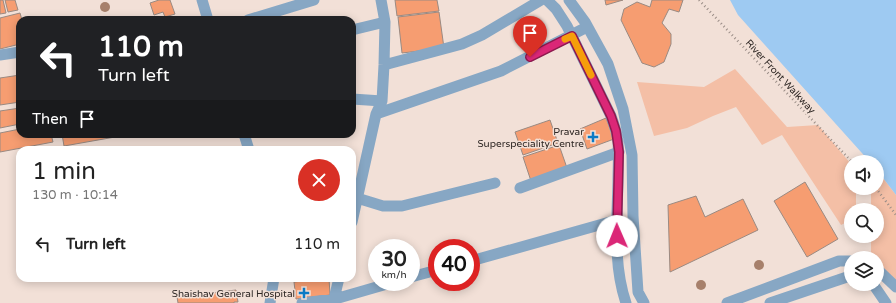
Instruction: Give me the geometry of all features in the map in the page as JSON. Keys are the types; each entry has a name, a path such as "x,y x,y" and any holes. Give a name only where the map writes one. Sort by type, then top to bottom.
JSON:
{"street":[{"path":"202,0 207,16"},
{"path":"261,16 314,0"},
{"path":"356,200 376,114 382,101 385,22 381,0"},
{"path":"384,65 462,44 482,35 541,0"},
{"path":"547,0 562,17 572,36 611,116 617,136 619,152 617,220 620,279 626,303"},
{"path":"569,0 587,27 608,64 623,109 632,155 633,216 638,292 644,303"},
{"path":"356,29 385,22"},
{"path":"376,114 501,72 587,27"},
{"path":"0,55 16,53"},
{"path":"356,99 382,101"},
{"path":"520,188 619,152"},
{"path":"356,204 402,206 495,183"},
{"path":"480,258 617,220"},
{"path":"727,303 839,261 844,261"},
{"path":"884,276 896,287"},
{"path":"770,303 844,279"},
{"path":"270,303 273,282"},
{"path":"334,301 338,282"},
{"path":"302,303 334,301 368,290"},
{"path":"878,291 886,303"}],"path":[{"name":"River Front Walkway","path":"699,0 845,155"},
{"path":"881,195 896,215"}],"shaded area":[{"path":"735,69 787,127 818,125 844,156 844,195 856,195 856,203 844,203 844,224 841,225 782,135 762,145 736,107 687,128 654,136 637,82 704,87"},
{"path":"884,179 896,195 896,290 884,273 884,251 871,251 871,243 884,243 884,203 871,203 871,195 884,195"}],"water":[{"path":"730,0 896,0 896,195 884,179 884,155 864,155 738,15"}],"building":[{"path":"0,0 3,0 6,13 0,14"},
{"path":"5,0 15,0 18,10 8,12"},
{"path":"159,0 170,0 175,14 165,16 163,12 154,15 150,3"},
{"path":"395,0 437,0 439,11 397,16"},
{"path":"605,0 623,0 606,5"},
{"path":"652,0 683,0 679,12 669,9 662,23 671,34 671,44 664,62 654,67 642,63 621,20 624,9 637,2 650,7"},
{"path":"439,12 444,48 402,53 398,17"},
{"path":"20,13 21,16 16,16 16,45 0,49 0,18"},
{"path":"16,76 16,103 0,105 0,78"},
{"path":"16,109 16,125 0,128 0,111"},
{"path":"606,118 614,139 587,149 580,129"},
{"path":"550,120 558,143 523,155 515,132"},
{"path":"16,130 16,138 52,138 53,142 32,146 16,146 16,149 0,152 0,133"},
{"path":"63,138 109,138 64,146"},
{"path":"559,145 567,168 531,181 523,157"},
{"path":"805,182 838,239 807,257 774,201"},
{"path":"696,196 705,217 743,199 758,230 670,272 668,205"},
{"path":"294,282 329,282 330,295 296,299"},
{"path":"236,290 238,302 234,303 178,303 177,297"}],"slow traffic":[{"path":"565,39 572,36 591,75"}],"place":[{"name":"Pravar Superspeciality Centre","path":"593,137"},
{"name":"Shaishav General Hospital","path":"304,293"}],"route":[{"path":"530,57 572,36 611,116 616,131 619,152 617,236"}]}
